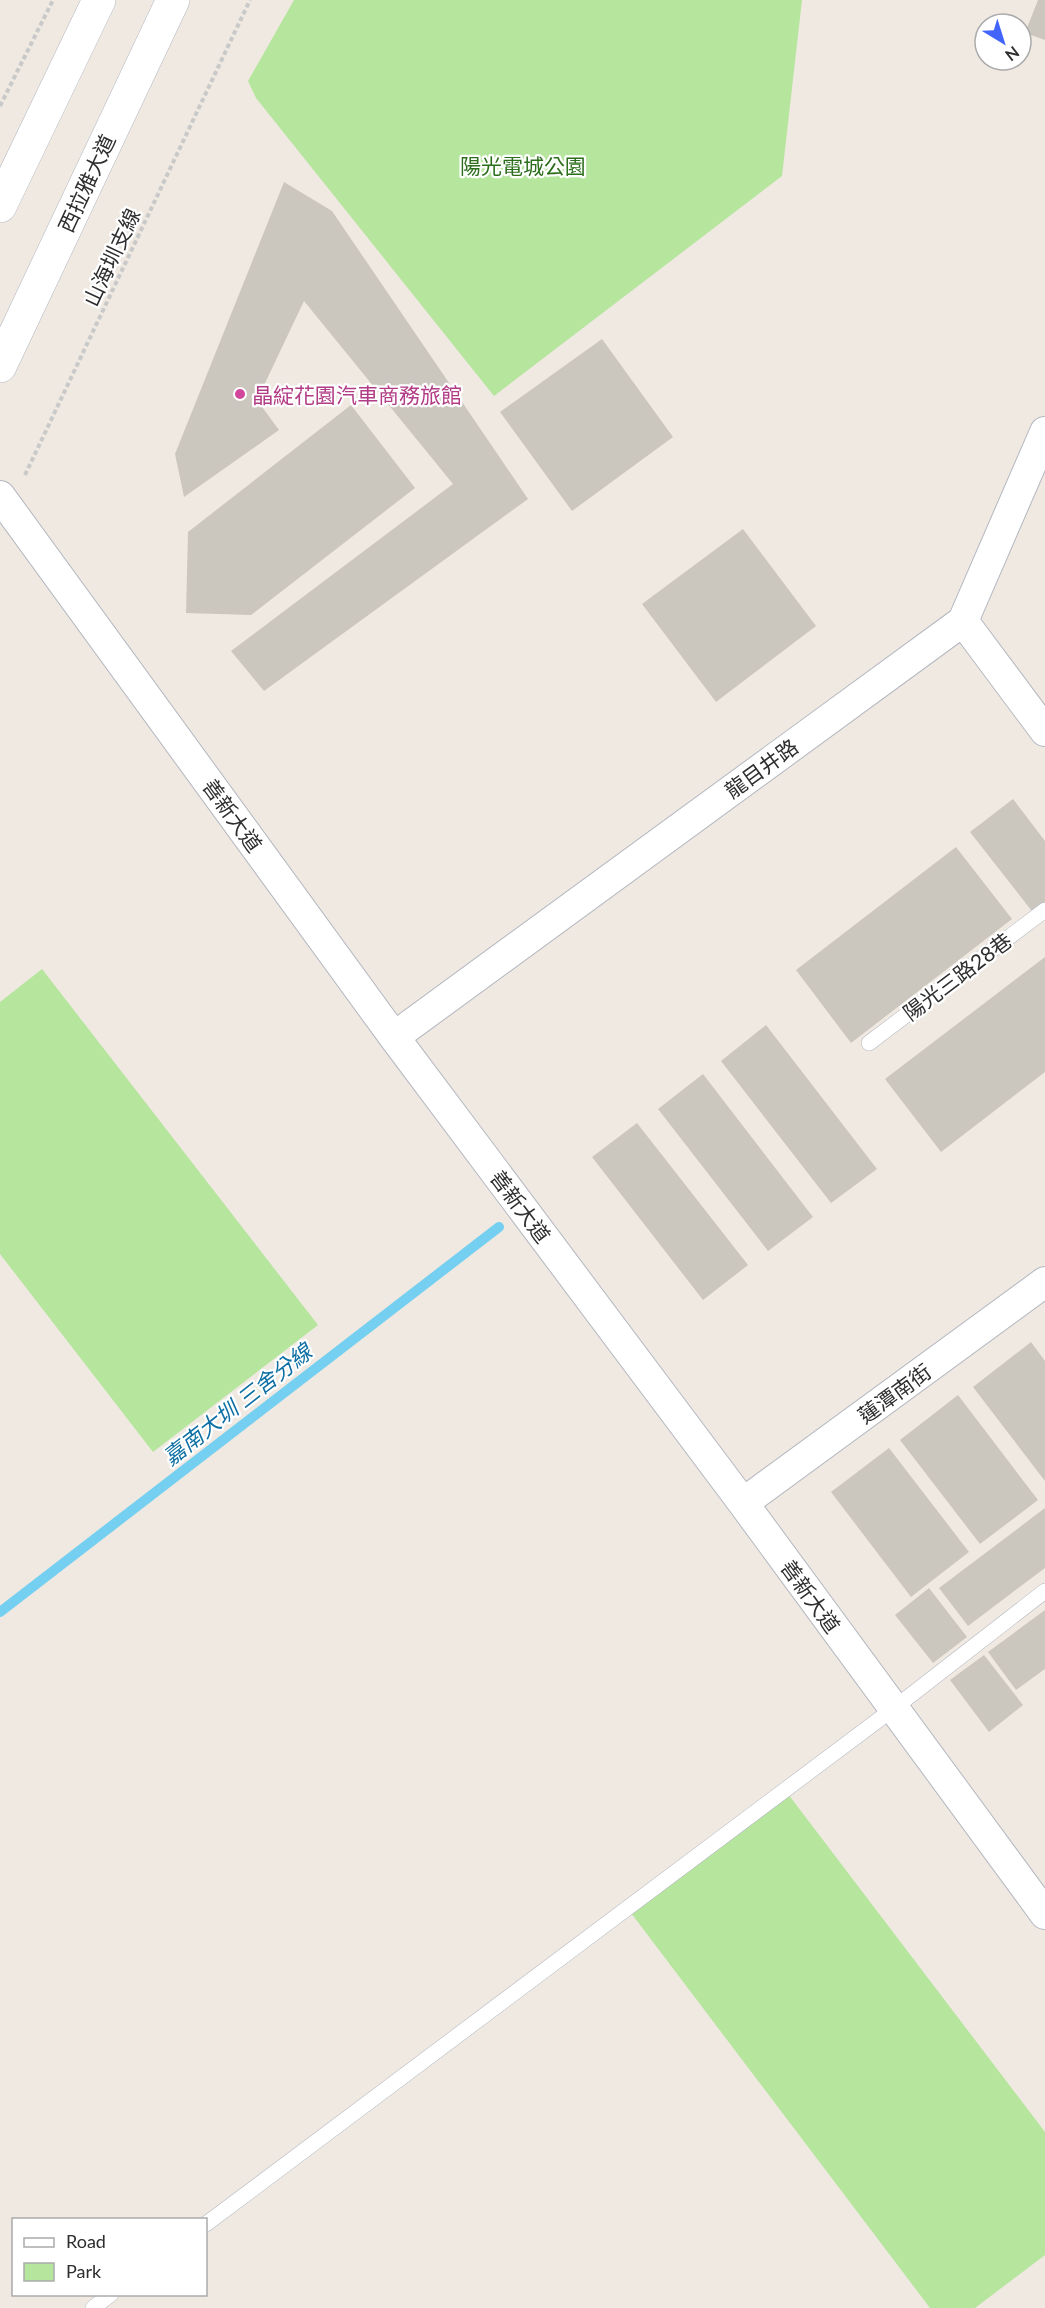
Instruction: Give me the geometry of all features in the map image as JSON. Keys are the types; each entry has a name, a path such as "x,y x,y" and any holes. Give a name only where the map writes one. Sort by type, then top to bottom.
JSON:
{"street":[{"path":"0,206 99,0"},
{"name":"西拉雅大道","path":"0,366 173,0"},
{"path":"1045,432 963,621 1045,731"},
{"name":"善新大道","path":"4,502 394,1037 743,1503 1045,1914"},
{"name":"龍目井路","path":"394,1037 963,621"},
{"name":"蓮潭南街","path":"743,1503 1045,1282"}],"lane":[{"name":"陽光三路28巷","path":"869,1043 1045,910"},
{"path":"207,2223 893,1708 1045,1591"},
{"path":"93,2308 110,2296"}],"path":[{"path":"0,106 53,0"},
{"name":"山海圳支線","path":"4,502 250,0"}],"green space":[{"name":"陽光電城公園","path":"294,0 802,0 782,176 494,396 256,98 248,81"},
{"path":"42,969 318,1325 153,1452 0,1254 0,1002"},
{"path":"788,1794 1045,2132 1045,2255 975,2308 930,2308 631,1913"}],"building":[{"path":"1038,0 1045,0 1045,40 1033,36 1033,13"},
{"path":"284,182 332,211 528,499 264,691 231,651 453,484 304,301 257,400 279,430 184,497 175,454"},
{"path":"602,339 673,437 572,511 500,412"},
{"path":"351,405 415,488 251,615 186,613 188,532"},
{"path":"743,529 816,626 716,702 642,604"},
{"path":"1013,799 1045,841 1045,907 1035,915 970,832"},
{"path":"956,847 1012,919 851,1043 796,970"},
{"path":"1045,957 1045,1072 941,1152 885,1079"},
{"path":"766,1025 877,1169 831,1203 721,1061"},
{"path":"703,1074 813,1217 768,1251 658,1109"},
{"path":"637,1123 748,1265 703,1300 592,1157"},
{"path":"1031,1342 1045,1361 1045,1481 973,1387"},
{"path":"958,1395 1038,1500 980,1544 900,1440"},
{"path":"889,1448 969,1552 911,1597 831,1492"},
{"path":"1045,1508 1045,1568 968,1626 939,1588"},
{"path":"929,1588 967,1637 933,1663 895,1615"},
{"path":"1045,1610 1045,1669 1016,1690 988,1652"},
{"path":"984,1655 1023,1705 989,1732 950,1680"}],"waterway":[{"name":"嘉南大圳 三舍分線","path":"0,1612 499,1227"}],"place":[{"name":"晶綻花園汽車商務旅館","path":"240,394"}]}
